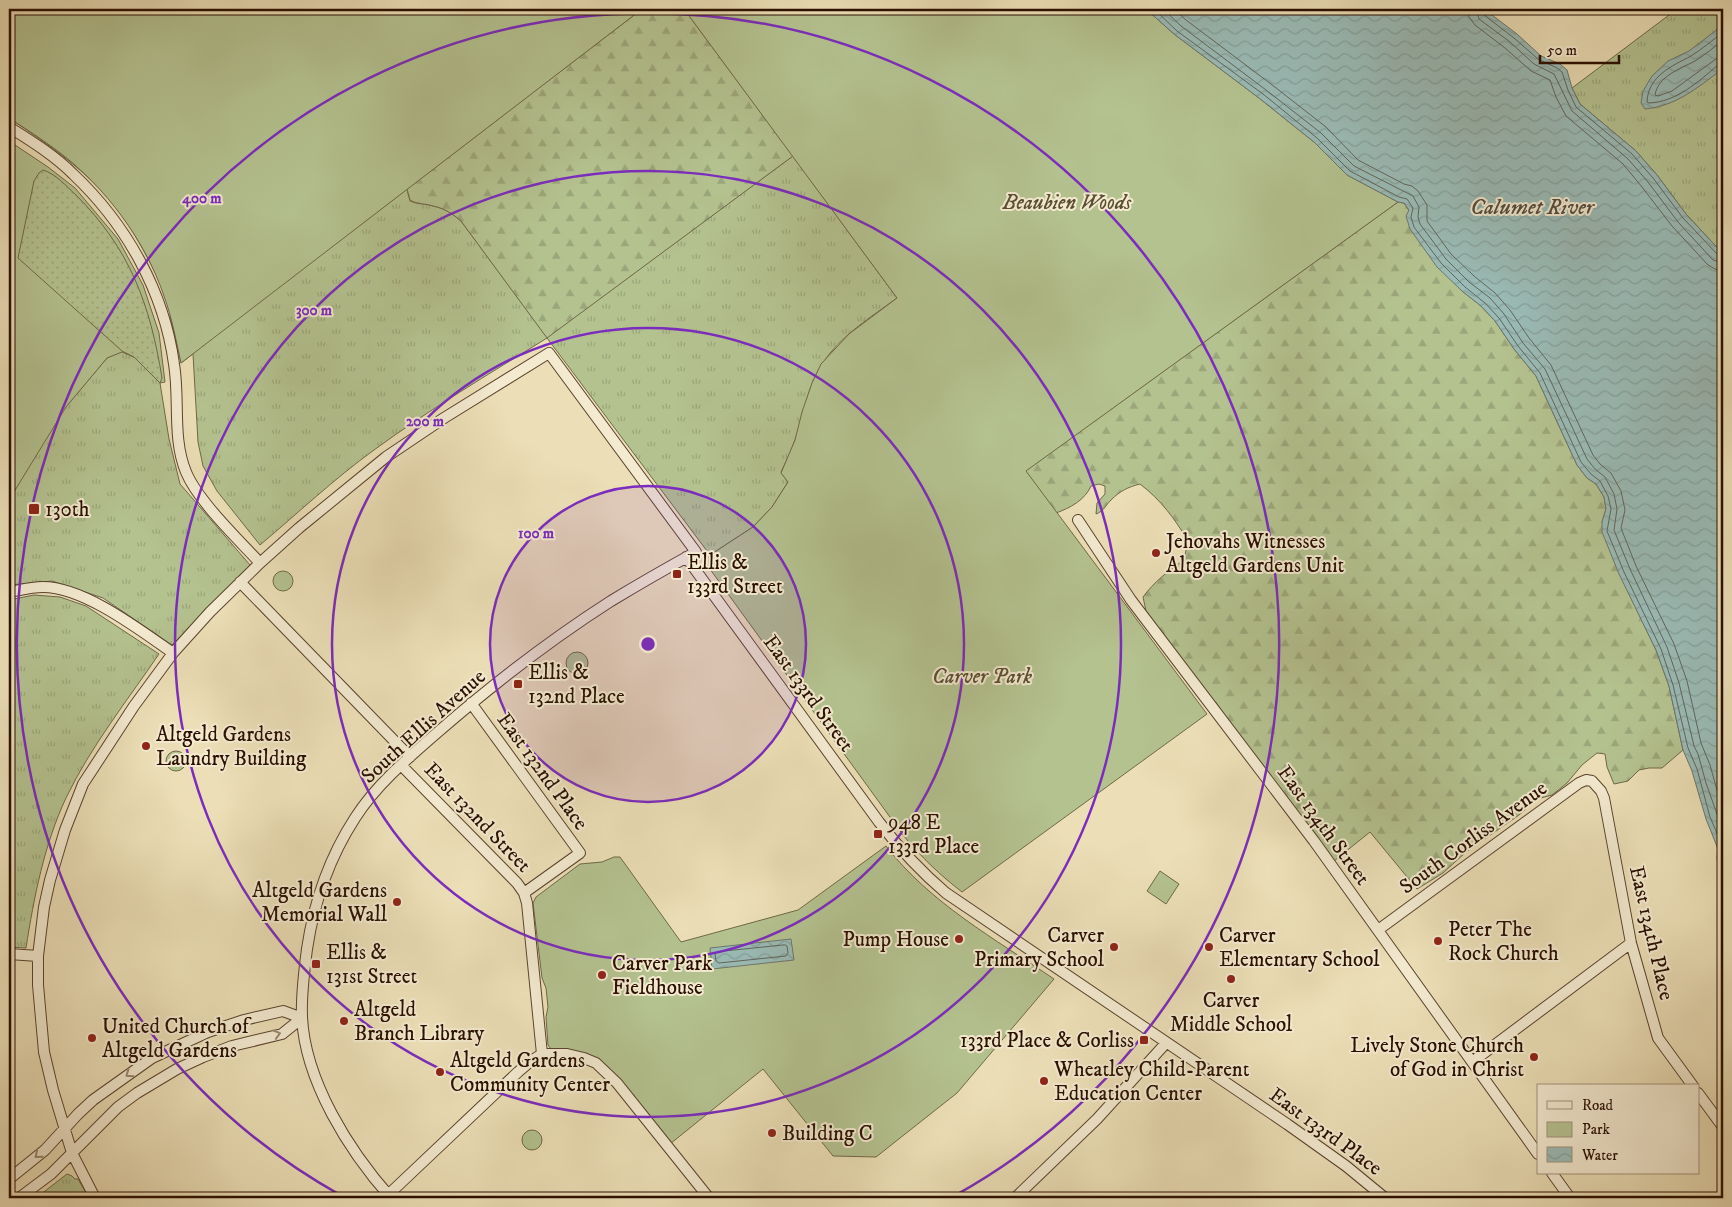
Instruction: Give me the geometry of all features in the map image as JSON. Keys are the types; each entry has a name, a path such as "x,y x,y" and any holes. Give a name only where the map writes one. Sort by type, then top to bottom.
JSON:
{"street":[{"path":"9,127 34,142 72,173 123,232 138,258 153,289 170,341 177,388 180,456 186,474 205,502 260,563 173,653 109,741 83,784 50,880 44,907 38,956 38,986 44,1052 72,1153 95,1198"},
{"name":"East 133rd Street","path":"260,563 299,528 386,457 444,418 549,353 902,851"},
{"name":"East 134th Street","path":"1078,520 1131,600 1283,799 1537,1153"},
{"name":"South Ellis Avenue","path":"389,1197 360,1160 331,1112 307,1047 302,1018 302,984 314,908 324,878 339,846 355,817 375,792 410,757 471,703 611,601 691,554"},
{"name":"East 132nd Street","path":"240,582 410,757"},
{"path":"9,592 44,587 78,594 95,602 173,653"},
{"name":"East 132nd Place","path":"471,703 580,853 524,893"},
{"name":"East 132nd Street","path":"402,765 517,883 524,893 527,903 542,1054"},
{"name":"South Corliss Avenue","path":"1378,930 1578,783 1586,780 1592,781"},
{"name":"East 134th Place","path":"1592,781 1601,791 1604,798 1631,943 1658,1038 1692,1084"},
{"name":"East 133rd Place","path":"902,851 921,872 946,893 1315,1144 1346,1166 1385,1198"},
{"path":"1472,1062 1631,943"},
{"path":"9,954 38,956"},
{"path":"9,1179 45,1150 93,1100 152,1058 189,1040 235,1022 264,1014 283,1011 302,1018"},
{"path":"19,1198 51,1174 118,1107 157,1081 203,1057 232,1046 282,1034 302,1018"},
{"path":"1015,1198 1097,1119 1166,1043"},
{"path":"389,1197 518,1072 542,1054 567,1054 596,1063 618,1083 709,1198"},
{"path":"1700,1096 1723,1127"},
{"path":"1553,1174 1570,1198"}],"green space":[{"path":"9,9 642,9 181,363 174,329 156,275 135,235 122,216 93,182 76,166 9,118"},
{"path":"642,9 684,9 793,156 547,338 461,221 441,208 410,200 407,189"},
{"path":"684,9 1146,9 1174,34 1314,142 1347,175 1398,202 1026,471 1207,714 962,892 931,865 903,835 707,565 706,560 710,555 753,527 772,507 788,482 781,473 795,440 812,383 821,364 849,334 897,298"},
{"path":"1677,9 1723,9 1723,254 1686,214 1657,175 1636,151 1580,104 1572,88"},
{"path":"9,118 351,232 407,189 410,201 441,208 461,221 547,337 793,156 897,298 847,336 829,354 813,382 795,440 781,472 788,482 772,507 753,527 710,555 547,338 438,406 374,450 330,484 260,545 217,491 203,466 198,442 193,354 181,363 170,316 174,310 136,237 121,214 97,186 55,150"},
{"path":"9,141 75,188 118,239 143,285 159,333 165,382 160,383 134,357 122,352 107,358 66,407 9,500"},
{"path":"43,170 57,177 95,215 124,257 144,302 151,326 162,378 160,383 134,357 122,351 18,258 34,181"},
{"path":"1398,202 1404,203 1462,291 1481,306 1495,321 1514,349 1536,376 1577,465 1587,478 1596,484 1604,497 1606,509 1602,522 1632,600 1656,650 1669,686 1683,750 1662,768 1639,770 1628,781 1614,784 1607,767 1605,754 1597,753 1552,795 1537,799 1519,815 1466,852 1443,873 1417,889 1370,832 1334,861 1146,611 1143,597 1152,586 1184,560 1188,541 1161,503 1140,484 1121,492 1103,510 1096,514 1097,503 1105,494 1105,486 1099,484 1091,486 1076,503 1056,513 1025,471"},
{"path":"121,351 134,357 160,383 169,439 180,484 250,565 172,645 103,598 52,581 9,585 9,474 107,358"},
{"path":"283,571 290,574 293,581 290,588 283,591 276,588 273,581 276,574"},
{"path":"34,595 60,597 86,606 159,654 98,742 66,798 46,853 26,948 9,947 9,600"},
{"path":"577,652 585,655 588,663 585,671 577,674 569,671 566,663 569,655"},
{"path":"176,751 183,754 186,761 183,768 176,771 169,768 166,761 169,754"},
{"path":"886,846 903,866 943,903 1054,979 957,1093 876,1157 833,1156 763,1069 670,1144 608,1068 551,1049 548,1045 546,988 542,978 533,903 536,897 580,864 602,862 614,857 620,857 681,942 798,910"},
{"path":"1160,871 1179,884 1166,904 1147,891"},
{"path":"532,1130 539,1133 542,1140 539,1147 532,1150 525,1147 522,1140 525,1133"},
{"path":"67,1174 78,1179 89,1198 36,1198"}],"water":[{"name":"Calumet River","path":"1146,9 1484,9 1517,34 1541,56 1560,64 1567,70 1572,88 1580,104 1636,151 1657,175 1686,214 1723,254 1723,891 1717,858 1718,849 1683,750 1669,686 1656,650 1619,574 1602,532 1602,522 1606,509 1604,497 1596,484 1587,478 1577,465 1536,376 1514,349 1495,321 1437,267 1410,229 1406,216 1409,210 1404,203 1398,202 1347,175 1314,142 1174,34"},
{"path":"1723,25 1723,67 1721,70 1686,95 1667,104 1645,109 1641,103 1643,91 1652,76 1668,61 1689,51"},
{"path":"791,939 794,960 712,969 710,948"}],"place":[{"name":"130th","path":"34,509"},
{"name":"Jehovahs Witnesses Altgeld Gardens Unit","path":"1156,553"},
{"name":"Ellis & 133rd Street","path":"677,574"},
{"name":"Ellis & 132nd Place","path":"518,684"},
{"name":"Altgeld Gardens Laundry Building","path":"146,746"},
{"name":"948 E 133rd Place","path":"878,834"},
{"name":"Altgeld Gardens Memorial Wall","path":"397,902"},
{"name":"Pump House","path":"959,939"},
{"name":"Peter The Rock Church","path":"1438,941"},
{"name":"Carver Primary School","path":"1114,947"},
{"name":"Carver Elementary School","path":"1209,947"},
{"name":"Ellis & 131st Street","path":"316,964"},
{"name":"Carver Park Fieldhouse","path":"602,975"},
{"name":"Carver Middle School","path":"1231,979"},
{"name":"Altgeld Branch Library","path":"344,1021"},
{"name":"United Church of Altgeld Gardens","path":"92,1038"},
{"name":"133rd Place & Corliss","path":"1144,1040"},
{"name":"Lively Stone Church of God in Christ","path":"1534,1057"},
{"name":"Altgeld Gardens Community Center","path":"440,1072"},
{"name":"Wheatley Child-Parent Education Center","path":"1044,1081"},
{"name":"Building C","path":"772,1133"}],"park label":[{"name":"Beaubien Woods","path":"1067,202"},
{"name":"Carver Park","path":"982,676"}]}
